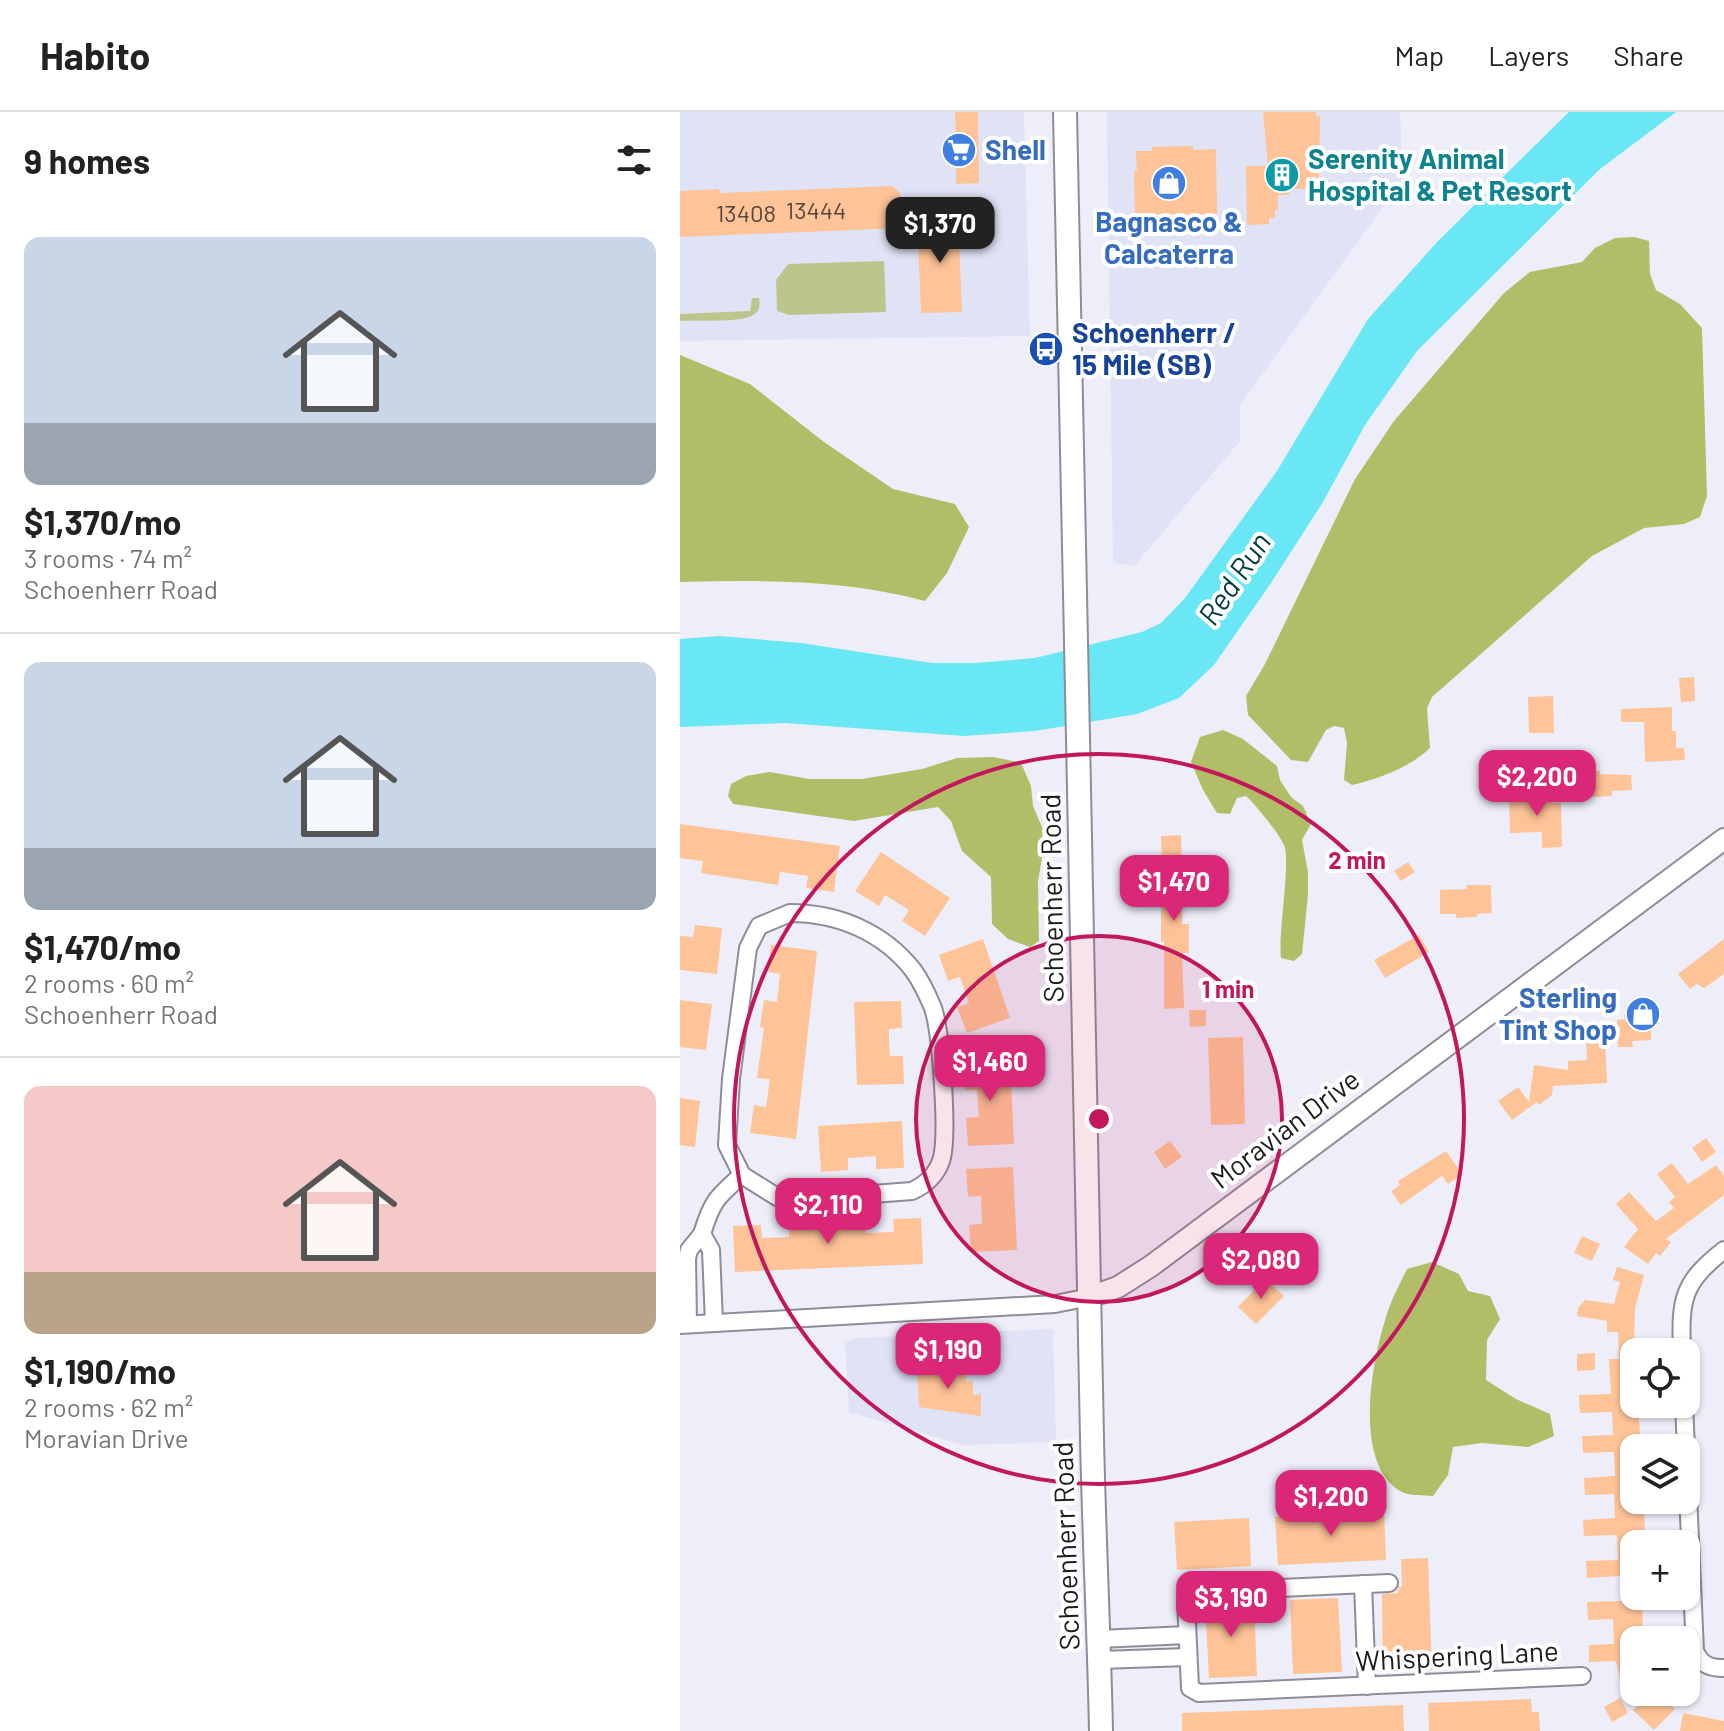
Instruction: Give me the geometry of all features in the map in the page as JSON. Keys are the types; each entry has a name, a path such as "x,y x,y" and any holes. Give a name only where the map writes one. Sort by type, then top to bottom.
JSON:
{"main road":[{"name":"Schoenherr Road","path":"1065,112 1101,1731"}],"street":[{"name":"Moravian Drive","path":"684,1325 1055,1304 1118,1287 1151,1266 1724,839"},
{"path":"790,913 833,918 862,928 886,943 913,971 934,1010 940,1062 941,1161 923,1186 912,1191 891,1193 791,1199 765,1191 742,1175 727,1145 726,1134 741,986 748,948 759,926 790,913"},
{"path":"684,1325 689,1250 702,1234 710,1207 742,1175"},
{"path":"702,1234 711,1250 714,1323"},
{"path":"1682,1338 1686,1291 1693,1278 1724,1250"},
{"path":"1685,1418 1695,1651 1701,1662 1714,1668 1724,1668"},
{"path":"1099,1649 1188,1657 1186,1600 1189,1594 1196,1591 1389,1583"},
{"path":"1363,1584 1367,1686"},
{"path":"1099,1649 1187,1635"},
{"name":"Whispering Lane","path":"1188,1657 1189,1685 1191,1691 1199,1693 1582,1676"}],"shaded area":[{"path":"680,112 1024,112 1030,336 680,341"},
{"path":"1107,112 1400,112 1403,179 1240,405 1240,441 1134,566 1113,563"},
{"path":"1053,1329 1056,1442 963,1445 849,1412 845,1342 856,1338"}],"green space":[{"path":"1634,237 1649,241 1650,274 1656,290 1680,304 1702,328 1707,496 1700,517 1684,524 1644,528 1592,556 1432,697 1427,708 1430,748 1413,761 1383,776 1352,785 1344,780 1347,743 1344,728 1334,726 1326,730 1308,762 1291,760 1248,715 1246,696 1265,664 1355,479 1394,421 1504,293 1530,272 1582,262 1595,248 1615,238"},
{"path":"884,261 886,312 789,315 777,311 776,280 788,264"},
{"path":"752,298 759,298 759,308 747,318 680,321 680,314 750,311"},
{"path":"680,355 750,384 824,442 893,489 955,504 969,527 947,573 925,601 834,585 772,581 680,582"},
{"path":"1223,730 1243,739 1277,766 1280,780 1291,797 1303,806 1311,824 1302,840 1308,872 1308,895 1302,954 1294,961 1281,958 1286,866 1284,845 1246,796 1237,798 1230,814 1217,813 1191,762 1200,737"},
{"path":"994,757 1021,763 1042,827 1043,851 1038,882 1039,941 1030,947 1008,939 992,924 991,877 962,851 951,821 938,807 854,821 733,804 728,796 731,784 746,776 770,772 809,779 862,779 922,769 957,758"},
{"path":"1432,1262 1459,1274 1468,1291 1490,1296 1500,1319 1487,1340 1486,1380 1516,1399 1550,1414 1554,1436 1528,1447 1482,1443 1453,1447 1448,1475 1433,1496 1402,1492 1386,1478 1376,1458 1370,1406 1377,1352 1393,1298 1407,1269"}],"water":[{"name":"Red Run","path":"1569,112 1676,112 1600,169 1417,351 1365,425 1323,502 1271,583 1214,665 1179,698 1137,714 1035,731 964,736 785,723 680,727 680,639 719,636 801,643 932,663 975,663 1035,658 1142,632 1161,623 1185,598 1277,471 1368,319 1438,241"}],"building":[{"path":"955,112 978,112 979,183 956,184 956,159 944,159 944,142 956,142"},
{"name":"Serenity Animal Hospital & Pet Resort","path":"1263,112 1316,112 1316,117 1320,116 1319,189 1289,189 1289,195 1278,195 1278,210 1275,210 1275,218 1269,218 1269,224 1247,225 1246,166 1268,166"},
{"name":"Bagnasco & Calcaterra","path":"1193,146 1193,150 1216,149 1217,214 1194,215 1194,219 1135,220 1136,151 1152,151 1152,147"},
{"path":"892,186 900,193 901,228 680,237 680,191 719,189 720,193"},
{"path":"958,216 962,312 921,313 917,218"},
{"path":"1694,677 1695,701 1681,702 1679,678"},
{"path":"1553,696 1554,733 1529,733 1528,697"},
{"path":"1672,707 1676,748 1684,748 1685,760 1645,762 1644,722 1621,722 1621,709"},
{"path":"1600,771 1600,774 1631,775 1632,790 1612,791 1612,796 1577,798 1576,772"},
{"path":"1552,795 1552,803 1561,803 1562,847 1542,848 1542,832 1510,833 1509,796"},
{"path":"680,824 840,846 834,892 806,888 808,876 780,872 778,885 701,873 703,861 680,858"},
{"path":"1181,835 1182,873 1187,873 1187,888 1182,888 1182,924 1189,924 1189,953 1182,953 1184,1008 1164,1009 1161,905 1169,905 1168,870 1162,870 1161,836"},
{"path":"881,852 950,898 925,936 902,921 909,910 885,895 879,906 855,891"},
{"path":"1408,862 1415,872 1401,881 1394,871"},
{"path":"1466,885 1491,885 1492,913 1456,918 1456,914 1440,914 1440,890 1467,889"},
{"path":"695,925 722,928 717,974 680,970 680,936 693,937"},
{"path":"1419,935 1429,952 1385,978 1374,960"},
{"path":"983,939 1010,1018 967,1033 957,1007 969,1003 960,977 948,981 939,955"},
{"path":"1724,939 1724,974 1704,988 1697,984 1690,989 1678,974"},
{"path":"771,945 817,951 796,1139 750,1133 754,1105 766,1107 770,1079 757,1078 764,1028 760,1027 764,1000 777,1002 780,974 768,972"},
{"path":"680,1000 712,1004 706,1050 680,1047"},
{"path":"901,1001 902,1028 889,1029 889,1042 890,1056 903,1056 904,1084 857,1085 854,1002"},
{"path":"1652,1004 1651,1040 1632,1041 1633,1047 1618,1047 1617,1020 1625,1019 1624,1015 1635,1014 1635,1005"},
{"path":"1189,1010 1206,1010 1206,1026 1190,1027"},
{"path":"1243,1037 1245,1124 1211,1125 1208,1038"},
{"path":"1605,1042 1607,1083 1553,1086 1552,1095 1512,1120 1498,1101 1518,1087 1529,1102 1534,1065 1568,1070 1568,1061 1587,1060 1586,1043"},
{"path":"1010,1060 1014,1144 968,1146 966,1118 979,1117 977,1090 965,1090 963,1063"},
{"path":"680,1098 700,1101 695,1147 680,1145"},
{"path":"902,1121 904,1168 876,1169 876,1156 848,1158 848,1170 821,1172 818,1126"},
{"path":"1706,1138 1716,1152 1702,1162 1692,1148"},
{"path":"1170,1141 1182,1157 1165,1169 1154,1152"},
{"path":"1446,1151 1462,1174 1448,1184 1442,1176 1401,1205 1391,1191 1400,1185 1398,1181"},
{"path":"1672,1163 1688,1184 1716,1165 1724,1176 1724,1195 1666,1239 1671,1242 1660,1256 1656,1253 1648,1264 1624,1247 1638,1229 1616,1204 1629,1192 1656,1221 1674,1208 1669,1202 1675,1197 1657,1174"},
{"path":"1013,1167 1017,1250 971,1252 969,1225 982,1224 981,1196 968,1197 966,1169"},
{"path":"921,1218 923,1264 735,1272 733,1226 761,1225 762,1238 789,1237 789,1224 866,1220 866,1233 894,1232 893,1219"},
{"path":"1582,1236 1600,1244 1592,1261 1574,1253"},
{"path":"1617,1267 1644,1275 1635,1308 1634,1338 1620,1338 1620,1418 1639,1418 1640,1434 1620,1434 1620,1514 1644,1514 1645,1530 1620,1530 1620,1576 1587,1578 1586,1561 1618,1560 1617,1535 1584,1536 1583,1520 1615,1518 1614,1494 1585,1495 1584,1478 1615,1476 1614,1452 1583,1453 1582,1436 1613,1435 1612,1412 1580,1413 1579,1395 1611,1394 1609,1359 1619,1359 1618,1332 1607,1332 1607,1321 1577,1316 1578,1308 1585,1300 1614,1304 1620,1282 1613,1280"},
{"path":"1265,1279 1284,1296 1256,1324 1238,1307"},
{"path":"1595,1353 1595,1370 1577,1371 1577,1354"},
{"path":"965,1367 966,1382 973,1381 973,1395 981,1394 981,1416 919,1407 917,1369"},
{"path":"1384,1511 1386,1560 1278,1565 1275,1517"},
{"path":"1249,1518 1251,1566 1177,1570 1174,1522"},
{"path":"1428,1558 1432,1670 1383,1672 1382,1594 1398,1593 1399,1587 1402,1587 1401,1559"},
{"path":"1338,1598 1342,1672 1293,1674 1290,1600"},
{"path":"1254,1601 1257,1676 1209,1678 1205,1603"},
{"path":"1620,1601 1620,1610 1642,1610 1643,1626 1620,1626 1620,1678 1616,1661 1589,1662 1589,1645 1614,1644 1613,1619 1588,1620 1587,1602"},
{"path":"1620,1698 1620,1706 1624,1706 1628,1713 1612,1722 1604,1707"},
{"path":"1531,1699 1532,1712 1539,1712 1540,1731 1429,1731 1428,1703"},
{"path":"1403,1705 1404,1731 1182,1731 1182,1713"},
{"path":"1637,1706 1672,1706 1675,1709 1654,1730 1633,1710"},
{"path":"1683,1713 1724,1721 1724,1731 1680,1731"}],"place":[{"name":"Shell","path":"959,150"},
{"name":"Serenity Animal Hospital & Pet Resort","path":"1282,175"},
{"name":"Bagnasco & Calcaterra","path":"1169,183"},
{"name":"Schoenherr / 15 Mile (SB)","path":"1046,349"},
{"name":"Sterling Tint Shop","path":"1643,1014"}]}
